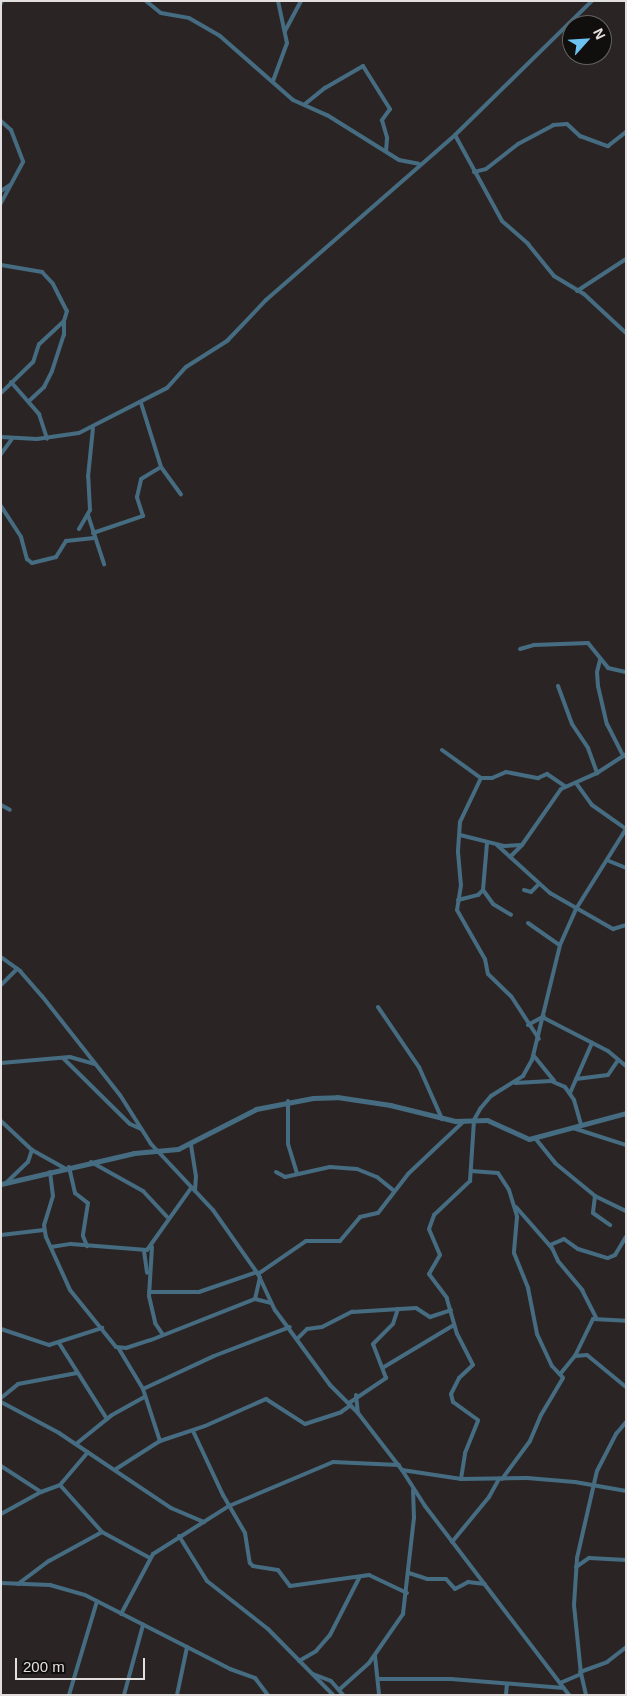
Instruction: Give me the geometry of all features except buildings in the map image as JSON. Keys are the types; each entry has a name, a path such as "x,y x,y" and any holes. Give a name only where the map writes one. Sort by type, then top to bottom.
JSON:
{"street":[{"path":"146,1 161,13 189,18 200,24 274,81 290,98 305,104 399,160 419,164"},
{"path":"274,81 285,50 285,31 278,1"},
{"path":"285,31 301,1"},
{"path":"1,437 12,439 47,439 93,428 167,388 186,368 227,341 266,300 454,135 592,1"},
{"path":"305,104 324,88 363,66 390,109 382,121 387,138 386,151"},
{"path":"1,121 11,130 23,162 1,203"},
{"path":"474,172 486,169 518,144 553,125 567,124 580,136 608,146 626,132"},
{"path":"454,135 502,221 528,244 554,276 577,291 626,333"},
{"path":"1,191 11,185"},
{"path":"577,291 626,259"},
{"path":"1,265 47,276 66,306 64,335 56,362 44,387 29,401"},
{"path":"1,393 33,362 39,344 64,321"},
{"path":"11,382 39,414 47,439"},
{"path":"141,403 161,467 181,495"},
{"path":"93,428 88,515 104,564"},
{"path":"1,454 12,439"},
{"path":"1,506 21,537 27,559 32,564 56,557 66,540 94,535 144,516 137,497 141,479 161,467"},
{"path":"79,529 88,515"},
{"path":"520,650 534,645 588,643 608,668 626,672"},
{"path":"510,857 522,845 553,797 565,786 598,773 624,755 608,724 598,686 596,672 600,660"},
{"path":"558,686 572,724 588,748 598,773"},
{"path":"442,750 481,778 492,778 506,772 538,778 547,774 565,786"},
{"path":"481,778 463,812 460,835 461,885 458,900 459,916 485,959 488,974 511,996 528,1025 539,1039"},
{"path":"579,788 582,780"},
{"path":"461,1479 465,1453 478,1420 451,1399 459,1378 473,1365 454,1326 451,1310 443,1290 429,1274 440,1255 429,1229 434,1215 464,1189 471,1171 474,1120 492,1096 523,1076 534,1056 544,1017 551,971 560,945 576,908 594,877 609,861 626,829 592,805 576,783"},
{"path":"1,805 10,810"},
{"path":"460,835 497,845 522,845"},
{"path":"487,843 483,890 493,904 511,915"},
{"path":"497,845 538,885 613,929 626,925"},
{"path":"609,861 626,868"},
{"path":"524,890 531,892 538,885"},
{"path":"478,895 483,890"},
{"path":"458,900 478,895 487,896"},
{"path":"528,923 560,945"},
{"path":"1,957 17,970 120,1095 156,1151 212,1210 257,1273 271,1303 330,1385 358,1413 399,1465 425,1506 569,1695"},
{"path":"1,985 17,970"},
{"path":"378,1006 419,1067 442,1119"},
{"path":"528,1025 544,1017"},
{"path":"544,1017 592,1043 626,1066"},
{"path":"570,1093 592,1043"},
{"path":"534,1056 556,1082 570,1093 580,1125"},
{"path":"1,1063 64,1058 82,1059 96,1065"},
{"path":"64,1058 130,1124 141,1129"},
{"path":"576,1079 608,1075 618,1060"},
{"path":"513,1084 556,1082"},
{"path":"4,1183 91,1162 191,1145 231,1120 288,1101 338,1097 390,1105 442,1119 463,1122 486,1120 519,1136 535,1138 626,1113"},
{"path":"288,1101 289,1149 297,1173"},
{"path":"1,1121 32,1150 67,1167 75,1193 88,1203 82,1236 87,1246"},
{"path":"149,1292 199,1292 257,1273 294,1252 306,1241 342,1240 360,1217 373,1216 382,1210 394,1191 463,1122"},
{"path":"572,1127 626,1145"},
{"path":"535,1138 556,1163 595,1196 626,1211"},
{"path":"191,1145 196,1176 195,1191"},
{"path":"4,1183 28,1162 32,1150"},
{"path":"91,1162 142,1191 167,1218"},
{"path":"276,1172 285,1177 330,1167 357,1169 377,1177 394,1191"},
{"path":"471,1171 501,1175 515,1207 550,1245 558,1261 582,1290 596,1318"},
{"path":"50,1172 53,1196 44,1230 70,1290 119,1349 143,1389 160,1441"},
{"path":"148,1277 153,1245 167,1218 190,1188"},
{"path":"595,1196 593,1213 610,1225"},
{"path":"515,1207 515,1258 528,1288 541,1346 552,1366 562,1373"},
{"path":"1,1235 44,1230"},
{"path":"550,1245 564,1239 578,1249 608,1258 615,1255 626,1237"},
{"path":"51,1247 71,1244 144,1250 153,1245"},
{"path":"144,1250 149,1292 158,1331 155,1339"},
{"path":"255,1299 257,1273 263,1268"},
{"path":"119,1349 155,1339 255,1299 271,1303"},
{"path":"298,1338 307,1329 322,1327 352,1312 416,1308 430,1317 451,1310"},
{"path":"116,1469 160,1441 193,1431 266,1399 305,1424 341,1412 356,1395 384,1380 384,1367 373,1344 393,1324 398,1309"},
{"path":"596,1318 626,1321"},
{"path":"452,1542 489,1497 530,1440 541,1415 562,1380 562,1373 596,1318"},
{"path":"384,1367 454,1326"},
{"path":"143,1389 214,1356 290,1327"},
{"path":"1,1329 42,1345 59,1343 102,1328"},
{"path":"158,1331 163,1335"},
{"path":"59,1343 107,1419"},
{"path":"574,1356 587,1355 626,1387"},
{"path":"77,1373 18,1384 1,1400 116,1469 171,1508 204,1522"},
{"path":"356,1395 358,1413"},
{"path":"76,1444 107,1419 145,1397"},
{"path":"586,1695 580,1673 574,1605 576,1567 593,1484 604,1454 626,1422"},
{"path":"193,1431 229,1506 248,1539 250,1563 278,1570 288,1585 375,1576 407,1593"},
{"path":"1,1514 41,1492 60,1485 88,1452"},
{"path":"122,1614 150,1558 179,1536 229,1506 333,1462 399,1465"},
{"path":"1,1466 41,1492"},
{"path":"402,1470 461,1479 527,1478 593,1484 626,1492"},
{"path":"410,1481 415,1472"},
{"path":"60,1485 102,1532 150,1558"},
{"path":"340,1689 375,1656 403,1614 409,1572 414,1507 413,1487"},
{"path":"414,1507 425,1506"},
{"path":"18,1584 49,1561 102,1532"},
{"path":"179,1536 207,1581 268,1629 310,1674 333,1695"},
{"path":"576,1567 589,1558 626,1560"},
{"path":"409,1572 427,1579 446,1579 455,1589 472,1581 485,1584"},
{"path":"299,1661 316,1651 330,1635 359,1578"},
{"path":"1,1583 63,1588 97,1601 186,1647 255,1678 268,1695"},
{"path":"69,1695 97,1601"},
{"path":"124,1695 143,1625"},
{"path":"177,1695 186,1647"},
{"path":"560,1683 607,1662 626,1647"},
{"path":"375,1656 379,1679 379,1695"},
{"path":"310,1674 331,1681 340,1689 343,1695"},
{"path":"379,1679 444,1678 564,1688"},
{"path":"506,1695 507,1684"}]}
